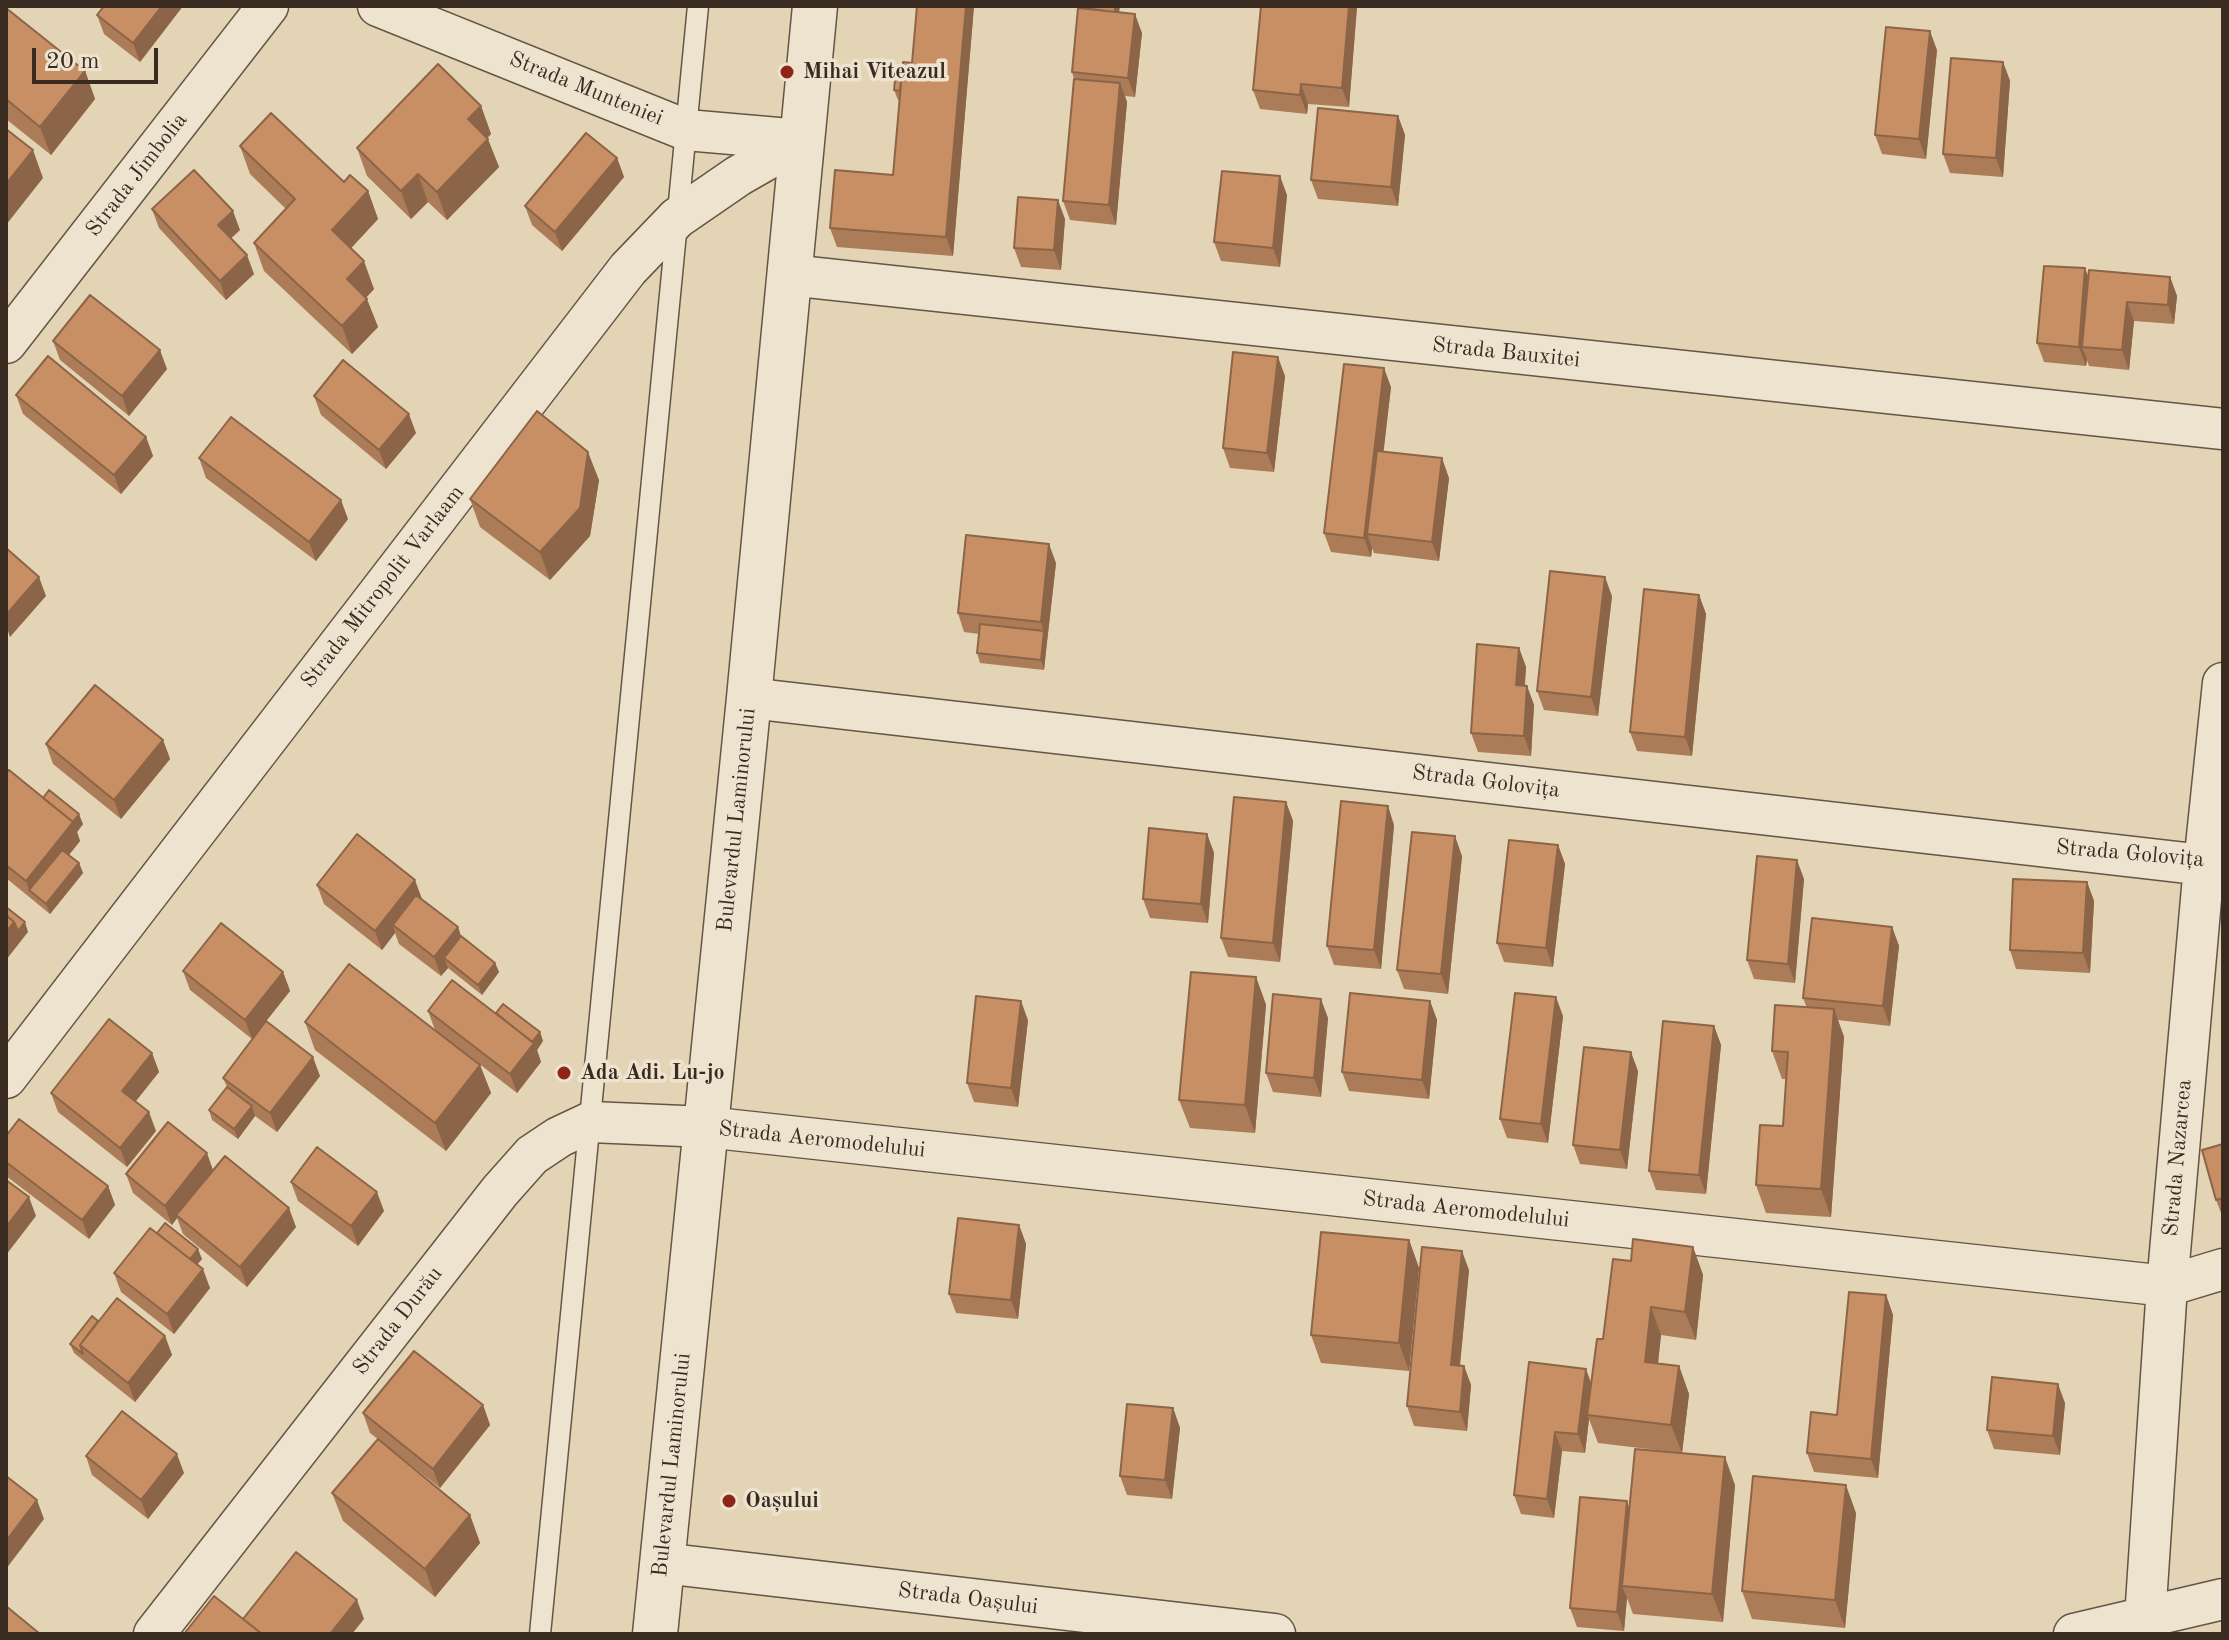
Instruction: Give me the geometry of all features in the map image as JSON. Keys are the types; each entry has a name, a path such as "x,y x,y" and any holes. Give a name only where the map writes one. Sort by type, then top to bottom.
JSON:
{"street":[{"name":"Strada Jimbolia","path":"6,343 268,6"},
{"name":"Strada Munteniei","path":"378,6 686,130 801,140"},
{"name":"Bulevardul Laminorului","path":"655,1634 815,6"},
{"name":"Strada Mitropolit Varlaam","path":"6,1078 628,269 677,218 738,176 801,140"},
{"name":"Strada Bauxitei","path":"789,275 2223,429"},
{"name":"Strada Nazarcea","path":"2144,1626 2167,1286 2214,862 2223,683"},
{"name":"Strada Golovița","path":"749,698 2214,862"},
{"name":"Strada Durău","path":"154,1634 500,1191 532,1155 559,1137 591,1122 706,1127"},
{"name":"Strada Aeromodelului","path":"706,1127 2167,1286 2223,1269"},
{"name":"Strada Oașului","path":"662,1563 1000,1618 1275,1634"},
{"path":"2074,1634 2144,1626 2223,1599"}],"lane":[{"path":"540,1634 698,6"}],"building":[{"path":"104,6 162,6 133,43 97,15"},
{"path":"917,6 966,6 946,237 830,228 835,170 893,175 903,62 912,63"},
{"path":"1115,6 1115,12 1083,8"},
{"path":"1261,6 1349,6 1342,88 1301,84 1300,95 1253,90"},
{"path":"6,8 85,71 40,127 6,99"},
{"path":"1078,8 1135,14 1128,78 1072,72"},
{"path":"1886,27 1930,31 1919,139 1875,135"},
{"path":"1951,58 2003,62 1996,158 1943,154"},
{"path":"438,64 481,106 468,119 488,139 437,192 418,174 401,191 357,148"},
{"path":"896,70 902,71 900,91 894,90"},
{"path":"1074,79 1120,83 1109,205 1063,201"},
{"path":"1318,108 1398,116 1391,187 1311,180"},
{"path":"271,113 344,182 350,175 368,191 332,230 364,261 347,279 367,299 342,326 254,243 295,199 240,146"},
{"path":"6,129 33,150 6,184"},
{"path":"586,133 617,158 555,232 525,206"},
{"path":"194,170 233,211 218,225 247,255 220,281 152,209"},
{"path":"1222,171 1280,176 1273,248 1214,242"},
{"path":"1018,197 1058,200 1054,250 1014,248"},
{"path":"2044,266 2085,268 2079,347 2037,343"},
{"path":"2089,270 2170,277 2168,305 2127,302 2122,350 2082,347"},
{"path":"90,295 160,350 122,396 53,341"},
{"path":"1233,352 1278,357 1267,453 1223,448"},
{"path":"48,356 146,437 114,475 16,395"},
{"path":"343,360 409,414 379,450 314,396"},
{"path":"1344,364 1384,368 1364,538 1324,533"},
{"path":"537,411 588,452 580,508 540,552 470,499"},
{"path":"231,417 341,500 309,542 199,458"},
{"path":"1377,451 1442,458 1432,542 1367,534"},
{"path":"966,535 1049,544 1041,622 958,613"},
{"path":"6,548 39,577 6,615"},
{"path":"1550,571 1605,577 1591,697 1537,691"},
{"path":"1644,589 1699,595 1685,737 1630,732"},
{"path":"980,624 1044,631 1041,660 977,653"},
{"path":"1477,644 1519,648 1516,685 1527,686 1524,736 1471,733"},
{"path":"95,685 163,740 114,800 46,744"},
{"path":"9,770 73,822 26,881 6,865 6,773"},
{"path":"49,790 79,814 73,822 43,798"},
{"path":"1234,797 1286,802 1273,943 1221,938"},
{"path":"1341,801 1388,806 1374,950 1327,946"},
{"path":"1149,828 1207,834 1201,904 1143,899"},
{"path":"1412,832 1455,836 1441,974 1397,970"},
{"path":"357,834 415,880 375,931 317,885"},
{"path":"1509,840 1558,845 1546,948 1497,943"},
{"path":"62,850 79,863 46,904 29,890"},
{"path":"1757,856 1797,860 1788,964 1747,960"},
{"path":"2013,879 2087,882 2083,953 2010,950"},
{"path":"416,895 458,927 434,957 393,925"},
{"path":"6,907 25,922 18,931 6,915"},
{"path":"6,915 14,922 6,932"},
{"path":"1812,918 1892,927 1883,1006 1803,998"},
{"path":"221,923 283,972 245,1020 183,971"},
{"path":"461,936 495,963 478,985 444,958"},
{"path":"349,964 480,1065 435,1123 305,1022"},
{"path":"1191,972 1256,977 1245,1105 1179,1100"},
{"path":"452,980 534,1043 510,1074 428,1011"},
{"path":"1350,993 1430,1001 1422,1080 1342,1072"},
{"path":"1515,993 1556,997 1541,1124 1500,1119"},
{"path":"1273,994 1321,999 1314,1078 1266,1073"},
{"path":"976,996 1021,1001 1011,1088 967,1083"},
{"path":"503,1004 540,1032 532,1042 496,1013"},
{"path":"1775,1005 1834,1009 1821,1189 1756,1185 1760,1125 1783,1126 1788,1052 1772,1051"},
{"path":"109,1019 152,1053 122,1091 149,1112 120,1148 51,1093"},
{"path":"266,1021 313,1057 270,1113 223,1078"},
{"path":"1663,1021 1714,1026 1699,1175 1649,1171"},
{"path":"1584,1047 1631,1052 1620,1150 1573,1145"},
{"path":"227,1087 252,1106 234,1129 209,1110"},
{"path":"19,1119 108,1186 82,1220 6,1162 6,1136"},
{"path":"168,1122 207,1153 165,1206 126,1174"},
{"path":"2223,1144 2223,1198 2216,1200 2202,1150"},
{"path":"317,1147 377,1192 351,1226 291,1182"},
{"path":"225,1156 289,1208 240,1267 176,1215"},
{"path":"6,1180 29,1197 6,1227"},
{"path":"958,1218 1019,1225 1011,1300 949,1294"},
{"path":"165,1223 198,1249 190,1259 157,1233"},
{"path":"150,1228 203,1269 167,1314 114,1273"},
{"path":"1321,1232 1409,1240 1399,1343 1311,1335"},
{"path":"1633,1239 1693,1247 1685,1312 1651,1307 1645,1362 1679,1366 1671,1425 1587,1415 1597,1339 1603,1339 1613,1259 1631,1261"},
{"path":"1422,1247 1462,1251 1451,1365 1464,1366 1460,1412 1407,1406"},
{"path":"1849,1292 1886,1295 1871,1459 1807,1453 1811,1412 1837,1415"},
{"path":"117,1298 165,1336 128,1383 80,1345"},
{"path":"92,1316 98,1321 80,1345 83,1354 70,1344"},
{"path":"414,1351 483,1405 433,1469 363,1413"},
{"path":"1529,1362 1586,1369 1578,1434 1555,1432 1547,1499 1514,1495"},
{"path":"1992,1377 2058,1384 2053,1436 1987,1430"},
{"path":"1127,1404 1173,1408 1165,1480 1120,1476"},
{"path":"122,1411 177,1454 141,1500 86,1456"},
{"path":"378,1439 470,1515 425,1569 332,1493"},
{"path":"1635,1449 1725,1457 1712,1594 1622,1586"},
{"path":"6,1476 37,1500 6,1541"},
{"path":"1753,1476 1846,1485 1835,1600 1742,1591"},
{"path":"1580,1497 1627,1501 1617,1612 1570,1608"},
{"path":"296,1552 357,1600 330,1634 262,1634 243,1619"},
{"path":"214,1596 262,1634 184,1634"},
{"path":"6,1606 40,1634 6,1634"}],"place":[{"name":"Mihai Viteazul","path":"787,72"},
{"name":"Ada Adi. Lu-jo","path":"564,1073"},
{"name":"Oașului","path":"729,1501"}]}
